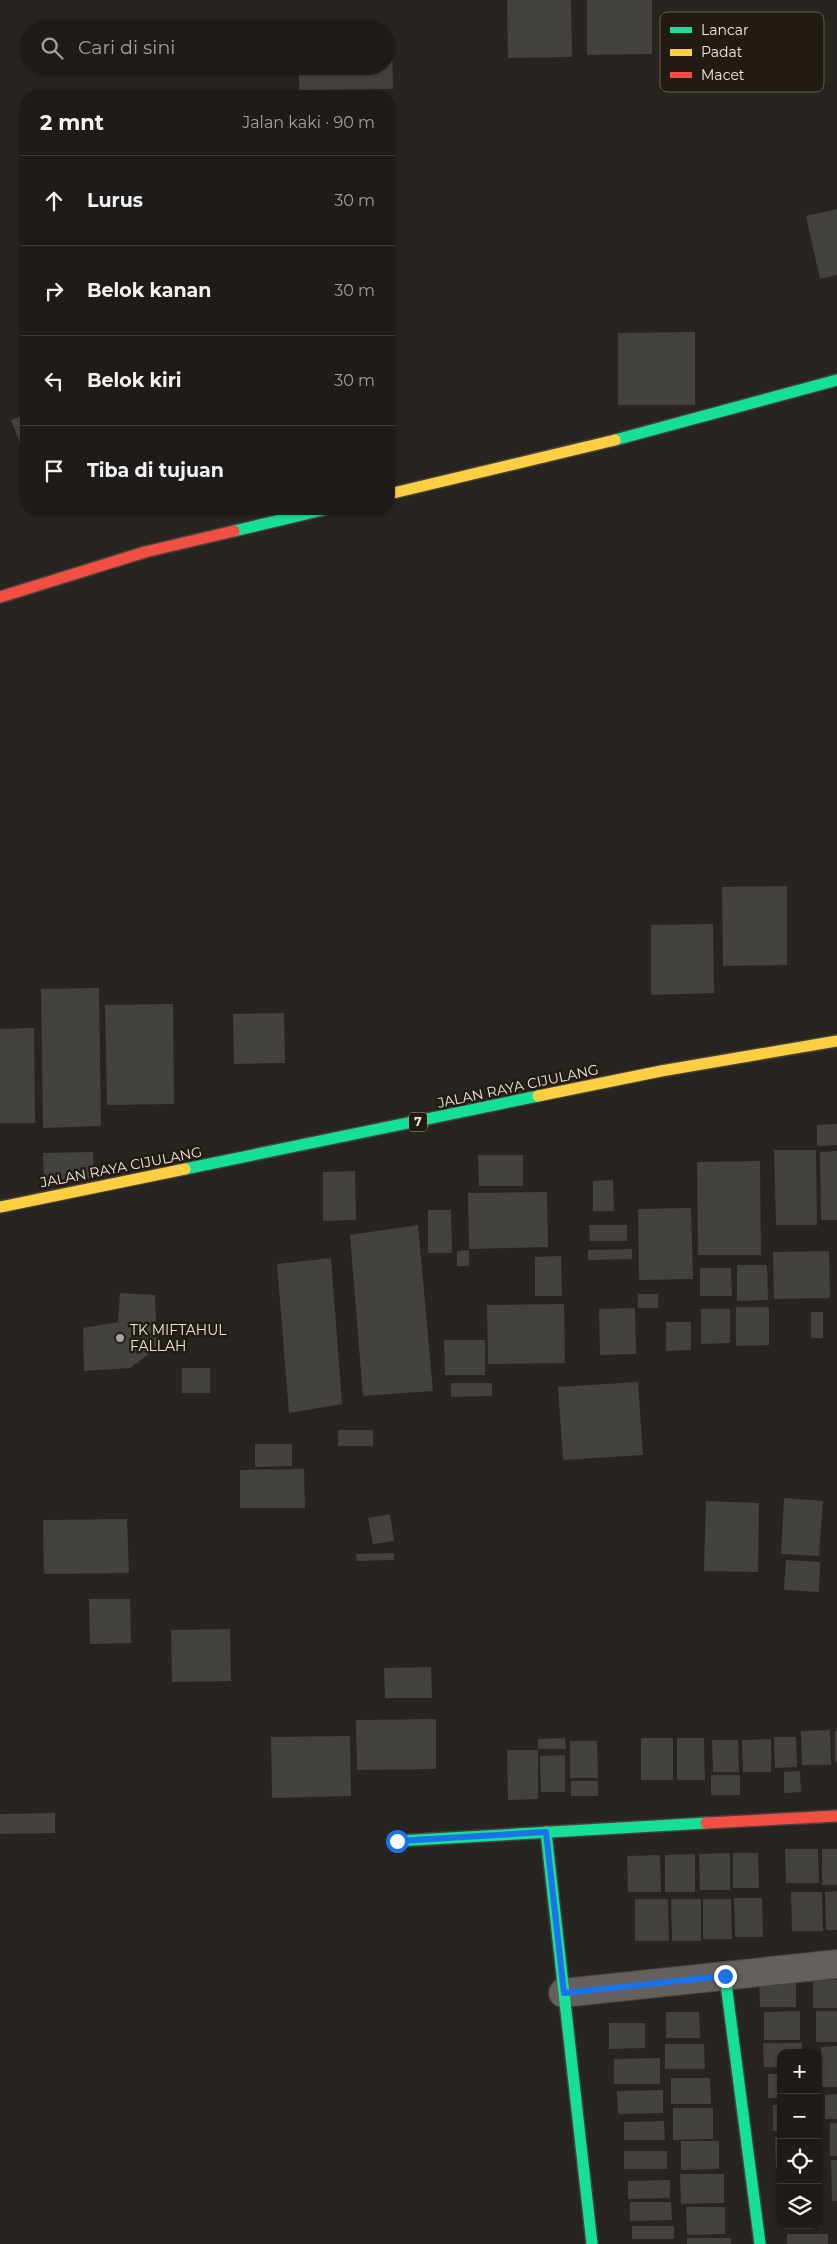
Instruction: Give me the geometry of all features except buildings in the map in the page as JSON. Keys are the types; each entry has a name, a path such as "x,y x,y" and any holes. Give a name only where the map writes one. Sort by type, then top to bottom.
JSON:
{"main road":[{"path":"395,493 640,434 837,380"},
{"path":"0,596 145,552 302,515"},
{"name":"JALAN RAYA CIJULANG","path":"0,1207 662,1071 837,1041"},
{"path":"397,1841 837,1816"},
{"path":"546,1832 592,2244"},
{"path":"725,1976 760,2244"}],"street":[{"path":"564,1993 837,1964"}],"traffic: fast":[{"path":"615,440 837,380"},
{"path":"234,531 302,515"},
{"path":"185,1169 538,1096"},
{"path":"397,1841 706,1823"},
{"path":"546,1832 592,2244"},
{"path":"725,1976 760,2244"}],"traffic: slow":[{"path":"395,493 615,440"},
{"path":"538,1096 661,1071 837,1041"},
{"path":"0,1207 185,1169"}],"traffic: jam":[{"path":"0,597 145,552 234,531"},
{"path":"706,1823 837,1816"}],"place":[{"name":"TK MIFTAHUL FALLAH","path":"120,1338"}],"route":[{"path":"397,1841 546,1832 564,1993 725,1976"}]}
